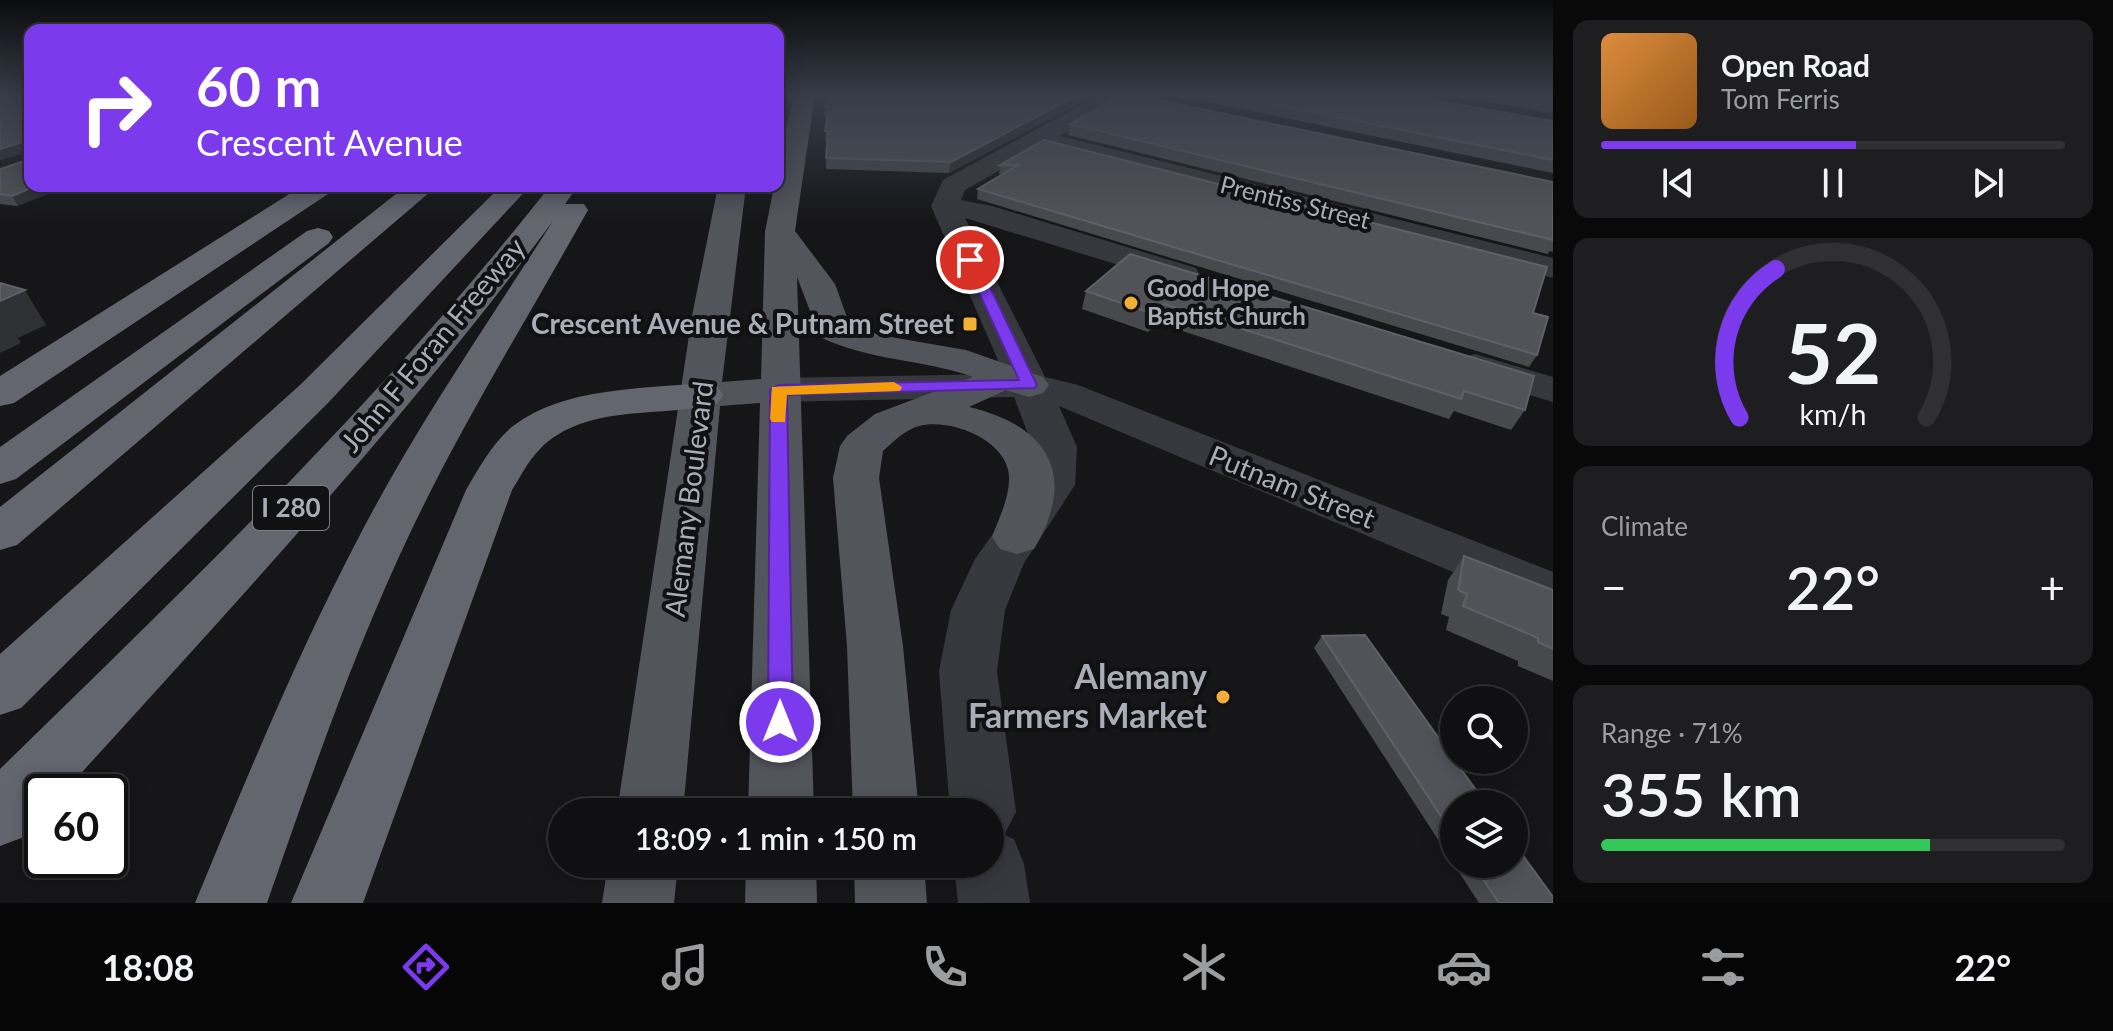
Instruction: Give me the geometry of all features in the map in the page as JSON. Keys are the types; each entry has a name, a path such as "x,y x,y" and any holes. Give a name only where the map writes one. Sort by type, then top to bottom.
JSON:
{"highway":[{"path":"0,394 312,192"},
{"path":"0,469 380,192"},
{"path":"0,533 416,192"},
{"path":"0,690 304,404 510,192"},
{"name":"John F Foran Freeway","path":"0,814 195,612 327,468 479,295 559,192"},
{"path":"237,889 303,715 386,532 423,462 553,249 583,192"},
{"path":"330,894 489,490 509,456 530,434 562,417 603,407 703,395"}],"main road":[{"path":"781,798 780,232 797,137"},
{"name":"Alemany Boulevard","path":"652,798 703,395 710,316 731,192"},
{"path":"780,232 818,284 833,329 878,348 953,358 1009,385"},
{"path":"885,798 875,646 856,478 862,446 890,423 1009,385"},
{"path":"703,395 778,390"},
{"path":"922,413 965,417 993,427 1005,434 1024,456 1032,473 1029,501 1017,537"},
{"path":"638,903 641,878"},
{"path":"781,878 781,903"},
{"path":"890,878 891,903"}],"street":[{"path":"982,798 968,671 978,610 1000,559 1052,485 1055,447 1009,385 945,206 953,186 1038,138"},
{"name":"Prentiss Street","path":"1038,138 1553,268"},
{"path":"945,206 982,212 1219,286"},
{"path":"1447,357 1553,390"},
{"name":"Putnam Street","path":"778,390 1009,385 1064,394 1553,594"},
{"path":"991,878 994,903"}],"building":[{"path":"0,137 24,137 24,142 0,149"},
{"path":"828,137 998,137 951,162 826,158"},
{"path":"1125,137 1337,137 1553,182 1553,240"},
{"path":"1438,137 1553,137 1553,160"},
{"path":"1044,140 1547,267 1533,313 1548,317 1537,355 978,189 1018,165 1000,165"},
{"path":"24,161 24,191 12,196 0,194 0,169"},
{"path":"1130,254 1534,376 1525,410 1464,391 1461,399 1164,304 1154,314 1086,291"},
{"path":"0,283 25,290 0,301"},
{"path":"1464,556 1553,590 1553,649 1538,642 1538,638 1463,606 1467,594 1458,590"},
{"path":"1365,635 1440,740 1440,774 1465,774 1476,790 1440,790 1440,815 1322,636"},
{"path":"1528,862 1553,897 1553,903 1499,903 1482,878 1528,878"}],"slow traffic":[{"path":"778,419 778,390 894,387"}],"place":[{"name":"Good Hope Baptist Church","path":"1131,303"},
{"name":"Crescent Avenue & Putnam Street","path":"970,324"},
{"name":"Alemany Farmers Market","path":"1223,697"}],"route":[{"path":"780,722 778,390 1029,385 970,260"}]}
